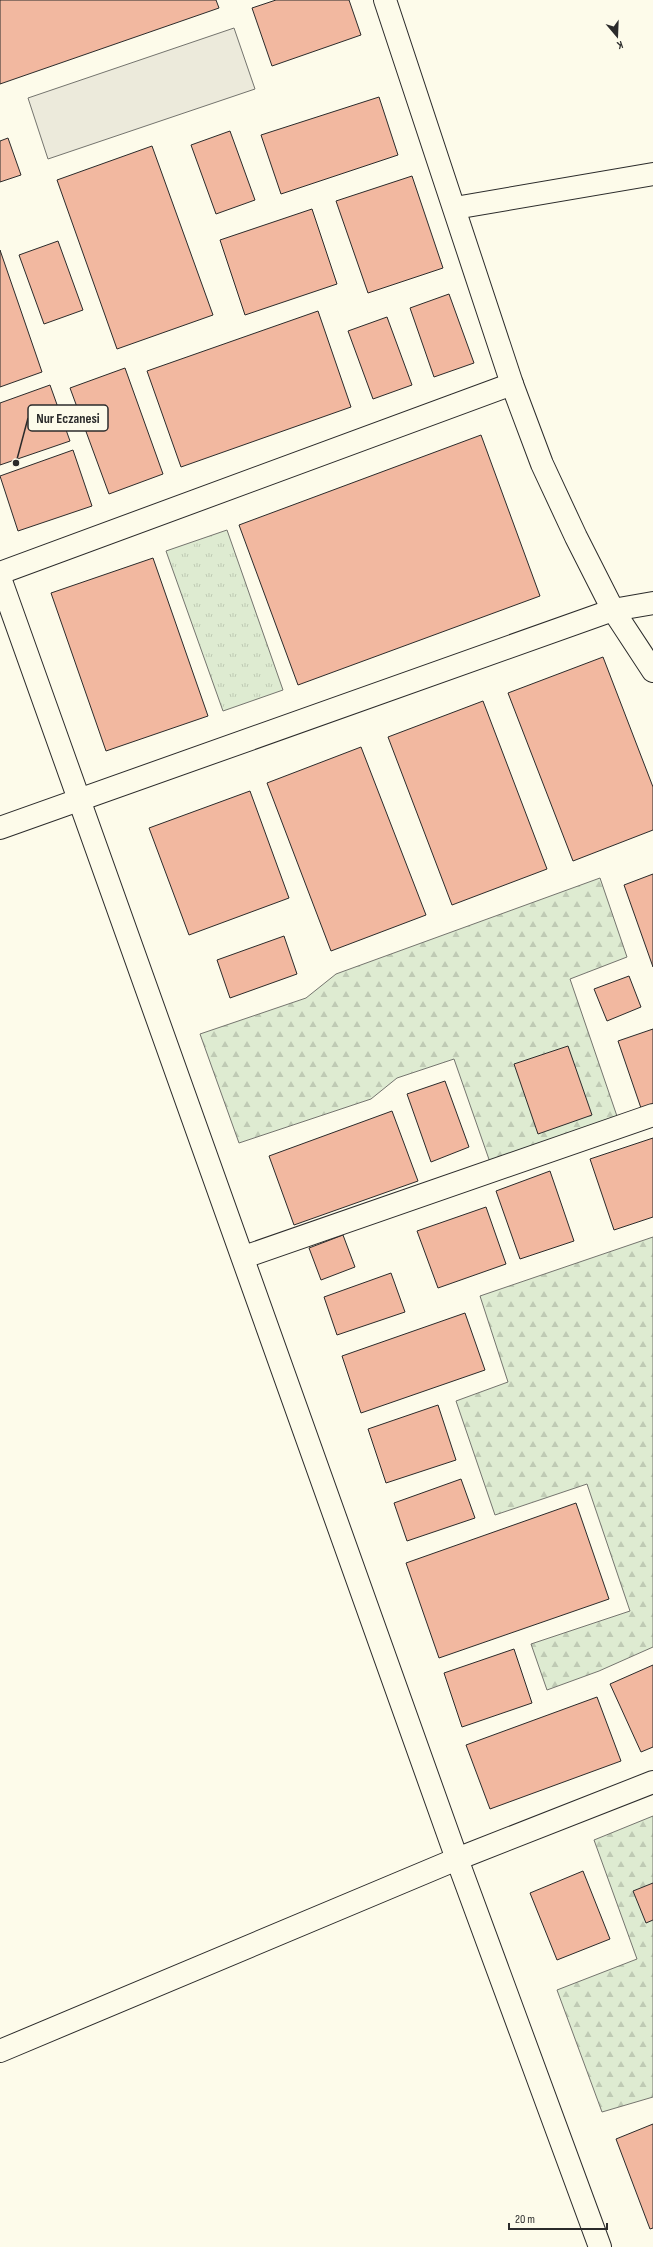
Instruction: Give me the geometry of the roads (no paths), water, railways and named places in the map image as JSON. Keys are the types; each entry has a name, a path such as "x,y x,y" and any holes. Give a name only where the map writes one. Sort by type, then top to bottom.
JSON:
{"street":[{"path":"385,0 512,384 542,464 613,610 653,671"},
{"path":"455,208 653,174"},
{"path":"0,573 512,384"},
{"path":"0,578 244,1257 457,1859 600,2247"},
{"path":"0,828 613,610 653,603"},
{"path":"244,1257 653,1115"},
{"path":"0,2051 457,1859 653,1782"}],"place":[{"name":"Nur Eczanesi","path":"16,463"}]}
